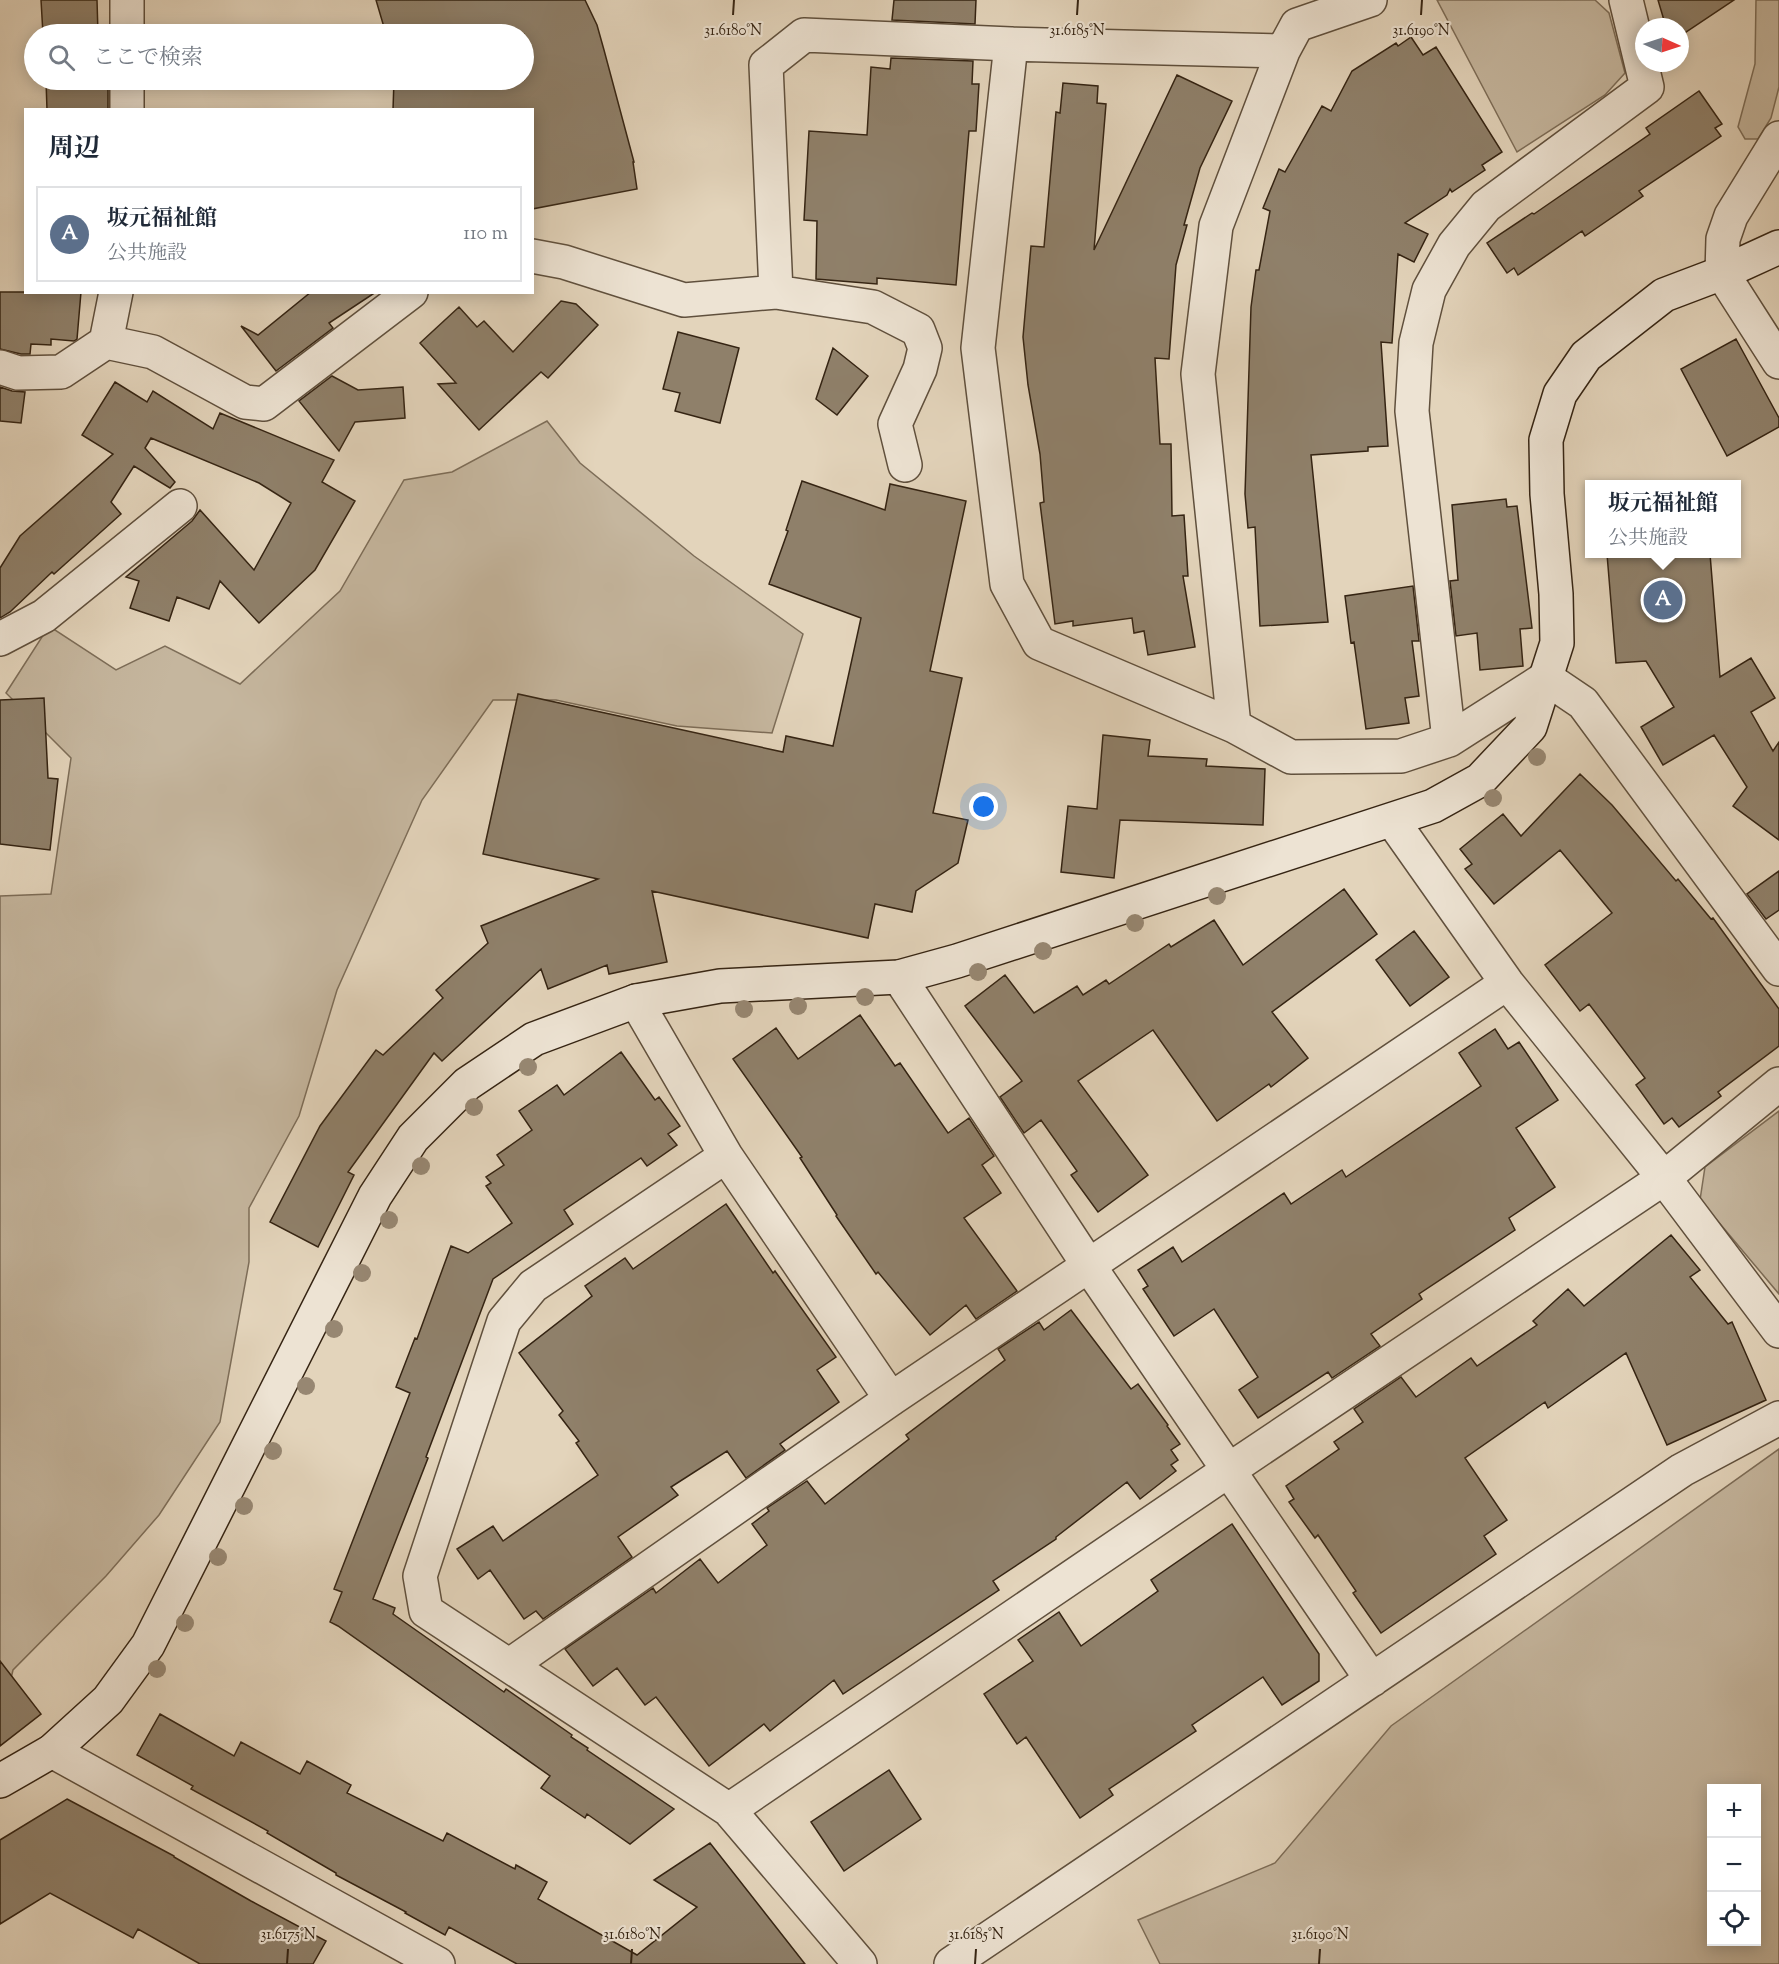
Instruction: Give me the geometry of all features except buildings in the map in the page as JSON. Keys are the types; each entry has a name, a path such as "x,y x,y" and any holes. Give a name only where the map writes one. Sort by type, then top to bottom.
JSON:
{"street":[{"path":"127,0 127,24"},
{"path":"1234,726 1198,374 1216,226 1283,51 1297,25 1370,0"},
{"path":"1449,740 1412,411 1416,343 1429,290 1454,245 1486,206 1647,87 1626,0"},
{"path":"776,292 766,65 804,35 1011,44 1283,51"},
{"path":"1011,44 978,348 1007,584 1039,643 1234,726 1291,757 1401,756 1449,740 1546,678"},
{"path":"127,90 127,108"},
{"path":"1779,138 1731,216 1723,239 1722,273 1779,362"},
{"path":"0,1781 52,1751 108,1700 148,1645 375,1196 413,1138 467,1084 534,1039 636,1001 720,986 899,977 957,961 1392,820 1433,806 1479,780 1530,727 1557,643 1546,440 1560,394 1586,356 1664,295 1722,273 1779,247"},
{"path":"534,256 564,262 684,300 776,292 873,307 918,330 925,348 920,369 895,424 905,465"},
{"path":"0,367 18,373 61,372 106,342 116,294"},
{"path":"106,342 153,352 245,402 264,404 408,294"},
{"path":"0,639 44,616 180,506"},
{"path":"1546,678 1583,703 1779,969"},
{"path":"1392,820 1507,983 1664,1178 1779,1331"},
{"path":"899,977 1089,1266 1372,1680"},
{"path":"510,1665 891,1399 1507,983"},
{"path":"636,1001 726,1156 891,1399"},
{"path":"729,1810 1664,1178 1779,1084"},
{"path":"726,1156 533,1286 504,1321 420,1576 426,1611 729,1810 860,1964"},
{"path":"951,1964 1682,1470 1779,1419"},
{"path":"52,1751 438,1964"}],"shaded area":[{"path":"1437,0 1595,0 1609,13 1625,73 1605,95 1517,152"},
{"path":"1756,0 1779,0 1779,87 1771,118 1758,139 1745,139 1738,127 1755,64"},
{"path":"547,421 580,463 694,556 803,634 772,733 677,726 556,700 493,700 422,800 337,990 299,1116 249,1208 249,1262 220,1422 159,1515 106,1576 13,1670 3,1712 0,1713 0,896 51,894 71,758 6,693 49,626 116,670 165,646 240,684 340,591 404,480 452,472"},
{"path":"1779,1111 1779,1294 1700,1200 1705,1167"},
{"path":"1779,1449 1779,1964 1160,1964 1138,1920 1275,1863 1391,1726"}],"place":[{"name":"坂元福祉館","path":"1663,600"}]}
